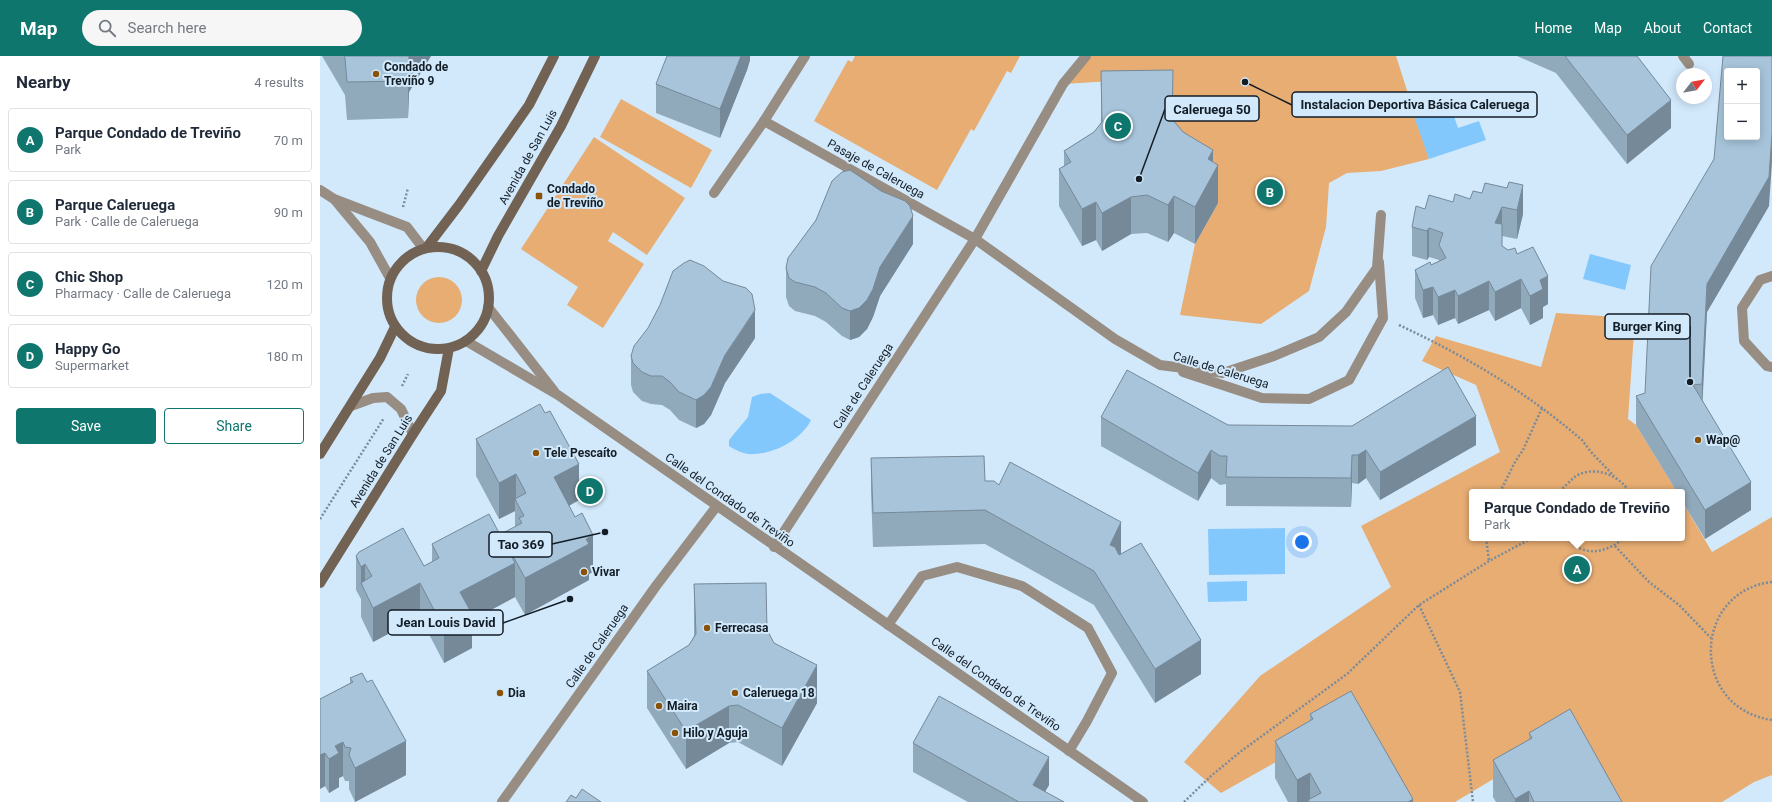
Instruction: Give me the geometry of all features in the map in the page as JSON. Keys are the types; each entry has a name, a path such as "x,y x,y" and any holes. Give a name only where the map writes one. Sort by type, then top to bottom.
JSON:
{"street":[{"name":"Avenida de San Luis","path":"425,248 459,205 529,105 554,56"},
{"name":"Avenida de San Luis","path":"481,270 498,236 561,126 595,56"},
{"path":"714,193 764,121 805,56"},
{"name":"Calle de Caleruega","path":"774,546 974,239 1063,84 1086,56"},
{"name":"Pasaje de Caleruega","path":"764,121 974,239"},
{"path":"320,190 334,199 408,227 425,248"},
{"path":"334,199 370,242 390,278"},
{"name":"Calle de Caleruega","path":"1160,365 1223,373 1274,356 1319,337 1346,312 1377,268 1382,215"},
{"name":"Calle de Caleruega","path":"974,239 1115,339 1160,365 1262,398 1309,400 1349,380 1383,318 1378,252"},
{"path":"436,246 454,249 469,257 481,270 488,289 488,307 484,320 466,341 449,348 424,348 408,340 395,327 386,302 388,284 394,270 404,258 425,248 436,246"},
{"path":"1772,276 1760,280 1742,308 1744,341 1767,366 1772,367"},
{"name":"Calle del Condado de Treviño","path":"488,307 558,395"},
{"path":"320,454 380,358 395,327"},
{"name":"Calle del Condado de Treviño","path":"466,341 558,395 716,507 1142,802"},
{"name":"Avenida de San Luis","path":"320,583 441,391 449,348"},
{"path":"351,406 373,398 387,397 401,409 413,434"},
{"name":"Calle de Caleruega","path":"502,802 656,586 716,507"},
{"path":"888,625 922,576 957,567 1022,586 1088,628 1112,673 1087,721 1069,751"}],"path":[{"path":"1383,318 1474,363 1513,387 1582,440 1591,452 1626,489"},
{"path":"320,519 393,402 408,374"},
{"path":"1502,489 1515,462 1523,450 1542,408"},
{"path":"1562,489 1577,476 1594,472 1614,476"},
{"path":"1486,541 1489,561"},
{"path":"1184,802 1240,752 1348,674 1419,605 1489,561 1526,541"},
{"path":"1570,541 1572,544 1584,550 1592,551 1607,550 1621,541"},
{"path":"1615,546 1649,582 1679,605 1711,638"},
{"path":"1772,582 1762,583 1740,593 1721,613 1711,638 1710,658 1716,681 1734,705 1758,718 1772,720"},
{"path":"1419,605 1460,692 1473,802"}],"shaded area":[{"path":"855,56 1020,56 1011,73 1007,71 974,131 971,129 937,190 814,121 848,60 852,62"},
{"path":"1086,56 1396,56 1429,159 1381,171 1347,173 1329,183 1326,227 1309,291 1261,324 1180,315 1195,244 1218,203 1128,80 1063,84"},
{"path":"621,99 712,150 691,188 600,137"},
{"path":"594,137 685,198 647,255 613,232 608,241 644,264 603,328 567,305 578,287 521,249"},
{"path":"435,277 443,277 452,281 458,287 462,300 458,313 452,319 443,323 435,323 426,319 420,313 416,304 416,296 420,287 426,281"},
{"path":"1556,313 1635,318 1628,419 1636,425 1675,489 1469,489 1469,541 1685,541 1685,506 1712,552 1772,517 1772,775 1754,782 1722,802 1614,802 1572,732 1455,802 1408,802 1354,718 1221,793 1184,762 1260,676 1391,587 1361,526 1500,452 1476,385 1422,361 1436,336 1541,367"}],"water":[{"path":"1446,93 1458,128 1479,121 1486,140 1429,159 1410,105"},
{"path":"1590,254 1631,265 1625,290 1583,279"},
{"path":"770,393 811,420 807,427 788,444 763,453 744,453 729,446 729,440 748,417 752,397"},
{"path":"1285,528 1285,574 1209,575 1208,529"},
{"path":"1247,581 1247,601 1208,602 1207,582"}],"building":[{"path":"344,56 409,56 408,81 347,82"},
{"path":"667,56 741,56 720,109 656,84"},
{"path":"1565,56 1637,56 1671,100 1627,135"},
{"path":"1723,56 1772,56 1772,133 1769,177 1707,284 1702,384 1693,385 1751,482 1705,510 1636,396 1645,393 1651,266 1714,159"},
{"path":"1173,70 1172,119 1183,132 1213,150 1208,159 1218,165 1195,207 1174,196 1168,205 1147,195 1131,197 1102,213 1096,202 1082,209 1059,169 1071,162 1064,151 1094,132 1102,122 1101,71"},
{"path":"850,170 881,191 905,201 910,206 913,216 880,267 873,289 867,300 859,308 850,311 842,308 826,293 815,287 795,282 789,278 786,268 788,258 816,220 832,181 842,172"},
{"path":"1509,182 1523,185 1517,210 1502,207 1495,223 1502,224 1502,246 1508,250 1515,248 1517,254 1533,247 1548,276 1540,280 1543,289 1530,296 1521,279 1495,292 1489,281 1458,296 1455,290 1438,297 1433,287 1423,290 1415,270 1430,262 1431,265 1446,258 1439,245 1443,233 1429,228 1427,231 1412,227 1416,206 1425,209 1429,195 1453,202 1455,194 1470,199 1473,191 1482,193 1485,183 1507,188"},
{"path":"690,260 704,266 723,281 746,288 752,294 755,310 725,355 711,387 704,395 696,400 679,392 662,376 651,376 642,372 633,363 631,356 634,346 648,328 660,305 673,271"},
{"path":"1448,367 1476,416 1380,472 1366,450 1358,455 1352,455 1351,478 1226,477 1227,456 1220,456 1211,450 1198,473 1101,417 1127,370 1228,425 1352,426"},
{"path":"540,404 545,413 550,411 579,464 554,477 575,517 582,513 593,535 586,539 589,544 525,578 501,534 522,523 519,518 524,516 515,499 526,493 516,474 499,483 476,439"},
{"path":"984,456 985,481 994,481 999,485 1010,462 1121,522 1110,545 1115,547 1119,555 1141,543 1201,640 1155,669 1094,571 985,510 873,513 871,458"},
{"path":"489,514 515,563 460,592 472,614 444,629 420,583 373,608 361,583 372,576 365,564 361,567 356,556 359,552 403,528 424,566 439,558 432,544"},
{"path":"766,583 767,630 774,643 817,665 782,728 738,705 729,706 686,731 647,671 689,645 696,634 694,584"},
{"path":"362,673 367,682 372,680 406,741 355,768 349,755 351,748 345,747 343,742 335,746 339,753 329,759 325,753 320,755 320,699 353,682 350,678"},
{"path":"1351,691 1413,799 1408,802 1310,802 1308,800 1321,793 1310,773 1297,780 1275,741 1313,719 1310,714"},
{"path":"939,696 1049,757 1033,785 1064,802 1019,802 913,743"},
{"path":"1570,709 1622,802 1534,802 1529,791 1515,799 1493,760 1532,738 1529,733"},
{"path":"582,789 601,802 566,802 571,795 576,798"}],"place":[{"name":"Condado de Treviño 9","path":"376,74"},
{"name":"Instalacion Deportiva Básica Caleruega","path":"1245,82"},
{"name":"Chic Shop","path":"1118,126"},
{"name":"Caleruega 50","path":"1139,179"},
{"name":"Parque Caleruega","path":"1270,192"},
{"name":"Condado de Treviño","path":"539,196"},
{"name":"Burger King","path":"1690,382"},
{"name":"Wap@","path":"1698,440"},
{"name":"Tele Pescaíto","path":"536,453"},
{"name":"Happy Go","path":"590,491"},
{"name":"Tao 369","path":"605,532"},
{"name":"Parque Condado de Treviño","path":"1577,569"},
{"name":"Vivar","path":"584,572"},
{"name":"Jean Louis David","path":"570,599"},
{"name":"Ferrecasa","path":"707,628"},
{"name":"Dia","path":"500,693"},
{"name":"Caleruega 18","path":"735,693"},
{"name":"Maira","path":"659,706"},
{"name":"Hilo y Aguja","path":"675,733"}]}
